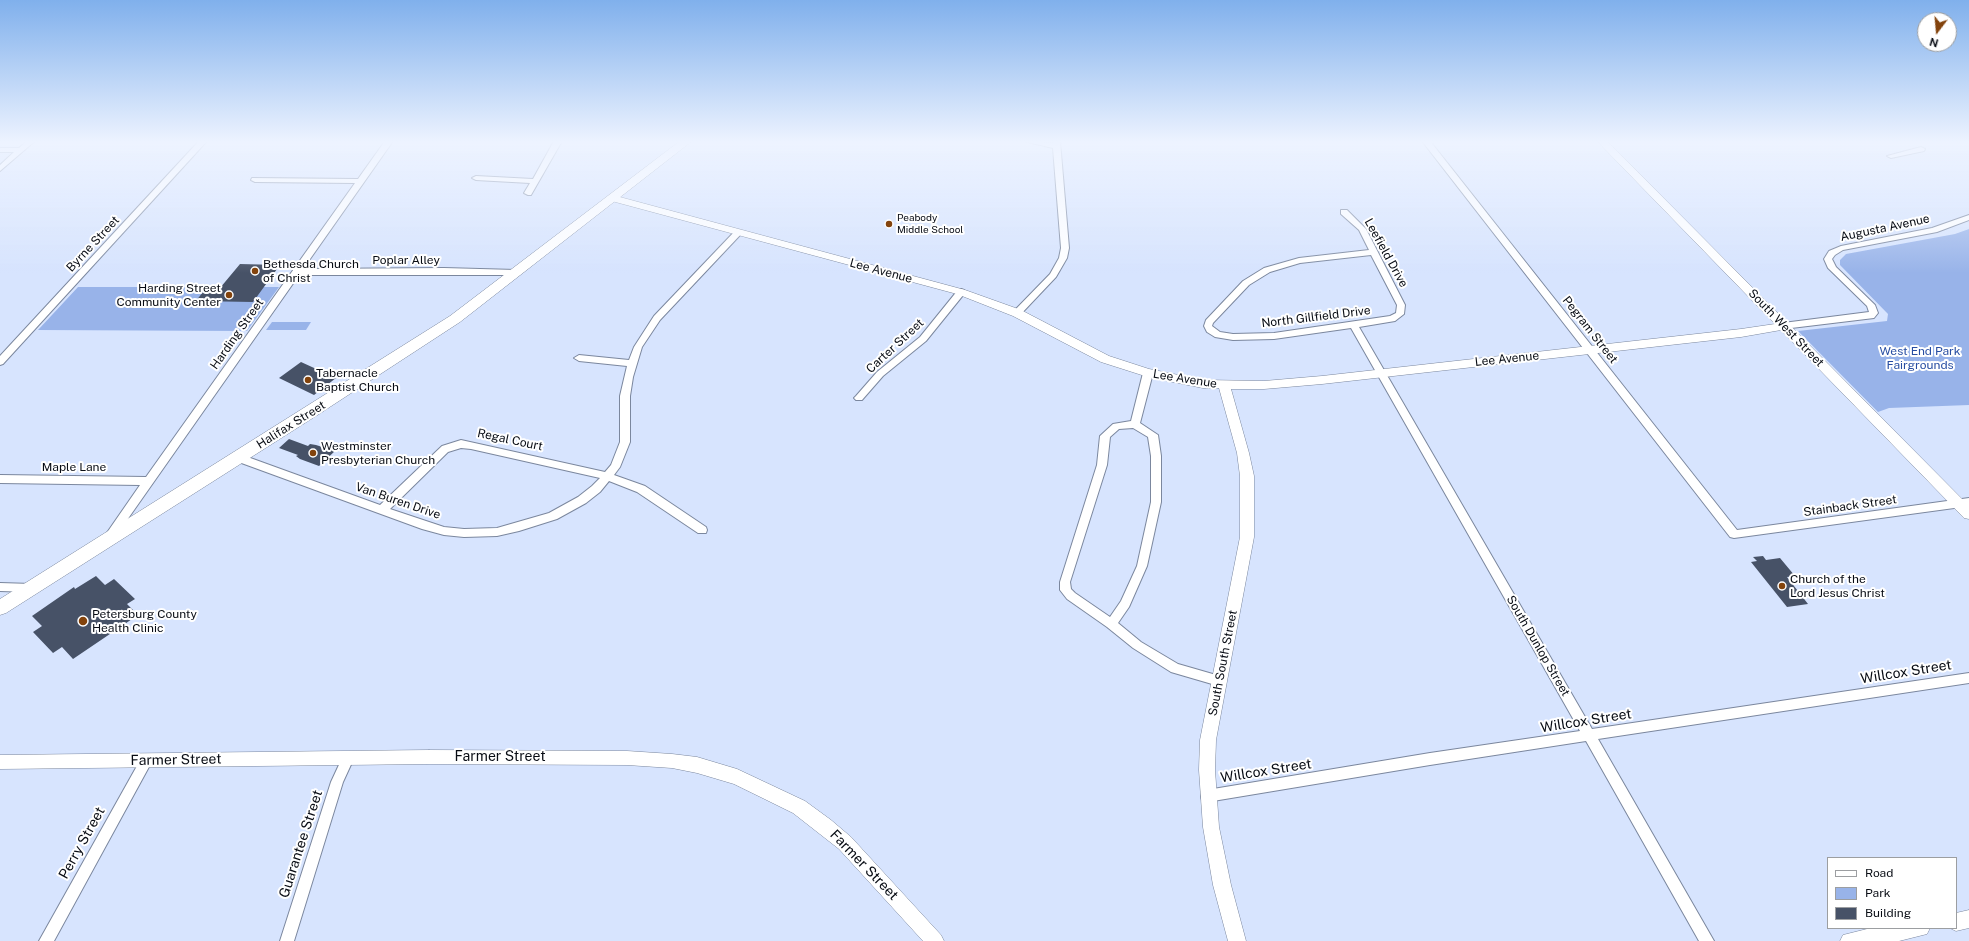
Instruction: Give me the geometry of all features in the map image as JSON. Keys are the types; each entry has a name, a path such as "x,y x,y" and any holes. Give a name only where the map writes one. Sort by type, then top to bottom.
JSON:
{"main road":[{"name":"Halifax Street","path":"0,608 441,329 629,185"}],"street":[{"name":"Byrne Street","path":"0,362 163,185"},
{"name":"Harding Street","path":"105,542 357,185"},
{"path":"528,193 533,185"},
{"path":"1016,313 1053,275 1064,253 1066,239 1060,185"},
{"name":"Pegram Street","path":"1460,185 1734,534"},
{"name":"South West Street","path":"1645,185 1783,326 1964,503 1969,514"},
{"name":"Lee Avenue","path":"612,198 961,292 1016,313 1083,349 1105,359 1148,373 1173,379 1224,385 1264,385 1380,373 1741,333 1783,326"},
{"name":"Leefield Drive","path":"1344,212 1362,229 1402,310"},
{"name":"Augusta Avenue","path":"1783,326 1864,317 1871,316 1874,313 1871,305 1830,264 1828,259 1832,252 1841,248 1934,230 1969,216"},
{"name":"Van Buren Drive","path":"239,458 444,531 469,533 497,532 542,520 572,506 596,489 608,477 615,467 625,442 625,396 631,363 641,342 657,318 739,232"},
{"name":"North Gillfield Drive","path":"1374,252 1277,266 1256,276 1246,283 1209,322 1208,326 1213,333 1228,336 1274,336 1392,319 1400,314 1402,310"},
{"name":"Poplar Alley","path":"296,272 516,273"},
{"name":"Carter Street","path":"859,398 880,374 923,339 961,292"},
{"name":"South Dunlop Street","path":"1354,325 1380,373 1414,428 1707,941"},
{"path":"579,358 631,363"},
{"path":"1135,424 1148,373"},
{"name":"South South Street","path":"1224,385 1243,453 1247,476 1247,537 1208,740 1207,796 1211,827 1222,885 1237,941"},
{"path":"1111,624 1125,604 1142,566 1156,502 1156,456 1153,435 1135,424 1116,426 1105,436 1102,465 1065,582 1066,590 1070,596 1111,624 1137,645 1175,668 1219,681"},
{"name":"Regal Court","path":"382,510 442,451 450,446 461,444 571,466 608,477 641,489 702,530"},
{"name":"Maple Lane","path":"0,479 148,481"},
{"name":"Stainback Street","path":"1734,534 1964,503"},
{"path":"0,587 32,588"},
{"name":"Willcox Street","path":"1207,796 1430,759 1969,678"},
{"name":"Farmer Street","path":"0,762 348,758 627,758 672,761 708,768 737,777 798,807 825,826 845,843 935,941"},
{"name":"Guarantee Street","path":"287,941 338,782 348,758"},
{"name":"Perry Street","path":"46,941 146,760"},
{"path":"1957,922 1969,919"},
{"path":"1849,941 1915,929"}],"green space":[{"name":"West End Park Fairgrounds","path":"1969,229 1969,405 1889,408 1878,412 1798,331 1887,321 1888,314 1840,265 1840,260 1846,254 1955,234"},
{"path":"78,287 279,287 247,331 38,330"},
{"path":"272,322 311,322 306,330 266,330"}],"building":[{"path":"240,264 280,265 253,302 196,301 206,288 220,288"},
{"name":"Tabernacle Baptist Church","path":"301,362 336,378 314,395 279,378"},
{"name":"Westminster Presbyterian Church","path":"289,439 308,446 310,444 316,445 335,451 319,466 300,459 296,456 298,455 279,448"},
{"name":"Church of the Lord Jesus Christ","path":"1763,556 1766,560 1780,558 1795,576 1787,577 1808,604 1787,607 1751,562 1757,561 1753,557"},
{"name":"Petersburg County Health Clinic","path":"96,576 105,585 114,579 135,599 127,604 138,615 73,659 62,647 53,653 33,632 42,626 32,616 74,587 75,589"}],"place":[{"name":"Peabody Middle School","path":"889,224"},
{"name":"Bethesda Church of Christ","path":"255,271"},
{"name":"Harding Street Community Center","path":"229,295"},
{"name":"Tabernacle Baptist Church","path":"308,380"},
{"name":"Westminster Presbyterian Church","path":"313,453"},
{"name":"Church of the Lord Jesus Christ","path":"1782,586"},
{"name":"Petersburg County Health Clinic","path":"83,621"}]}
